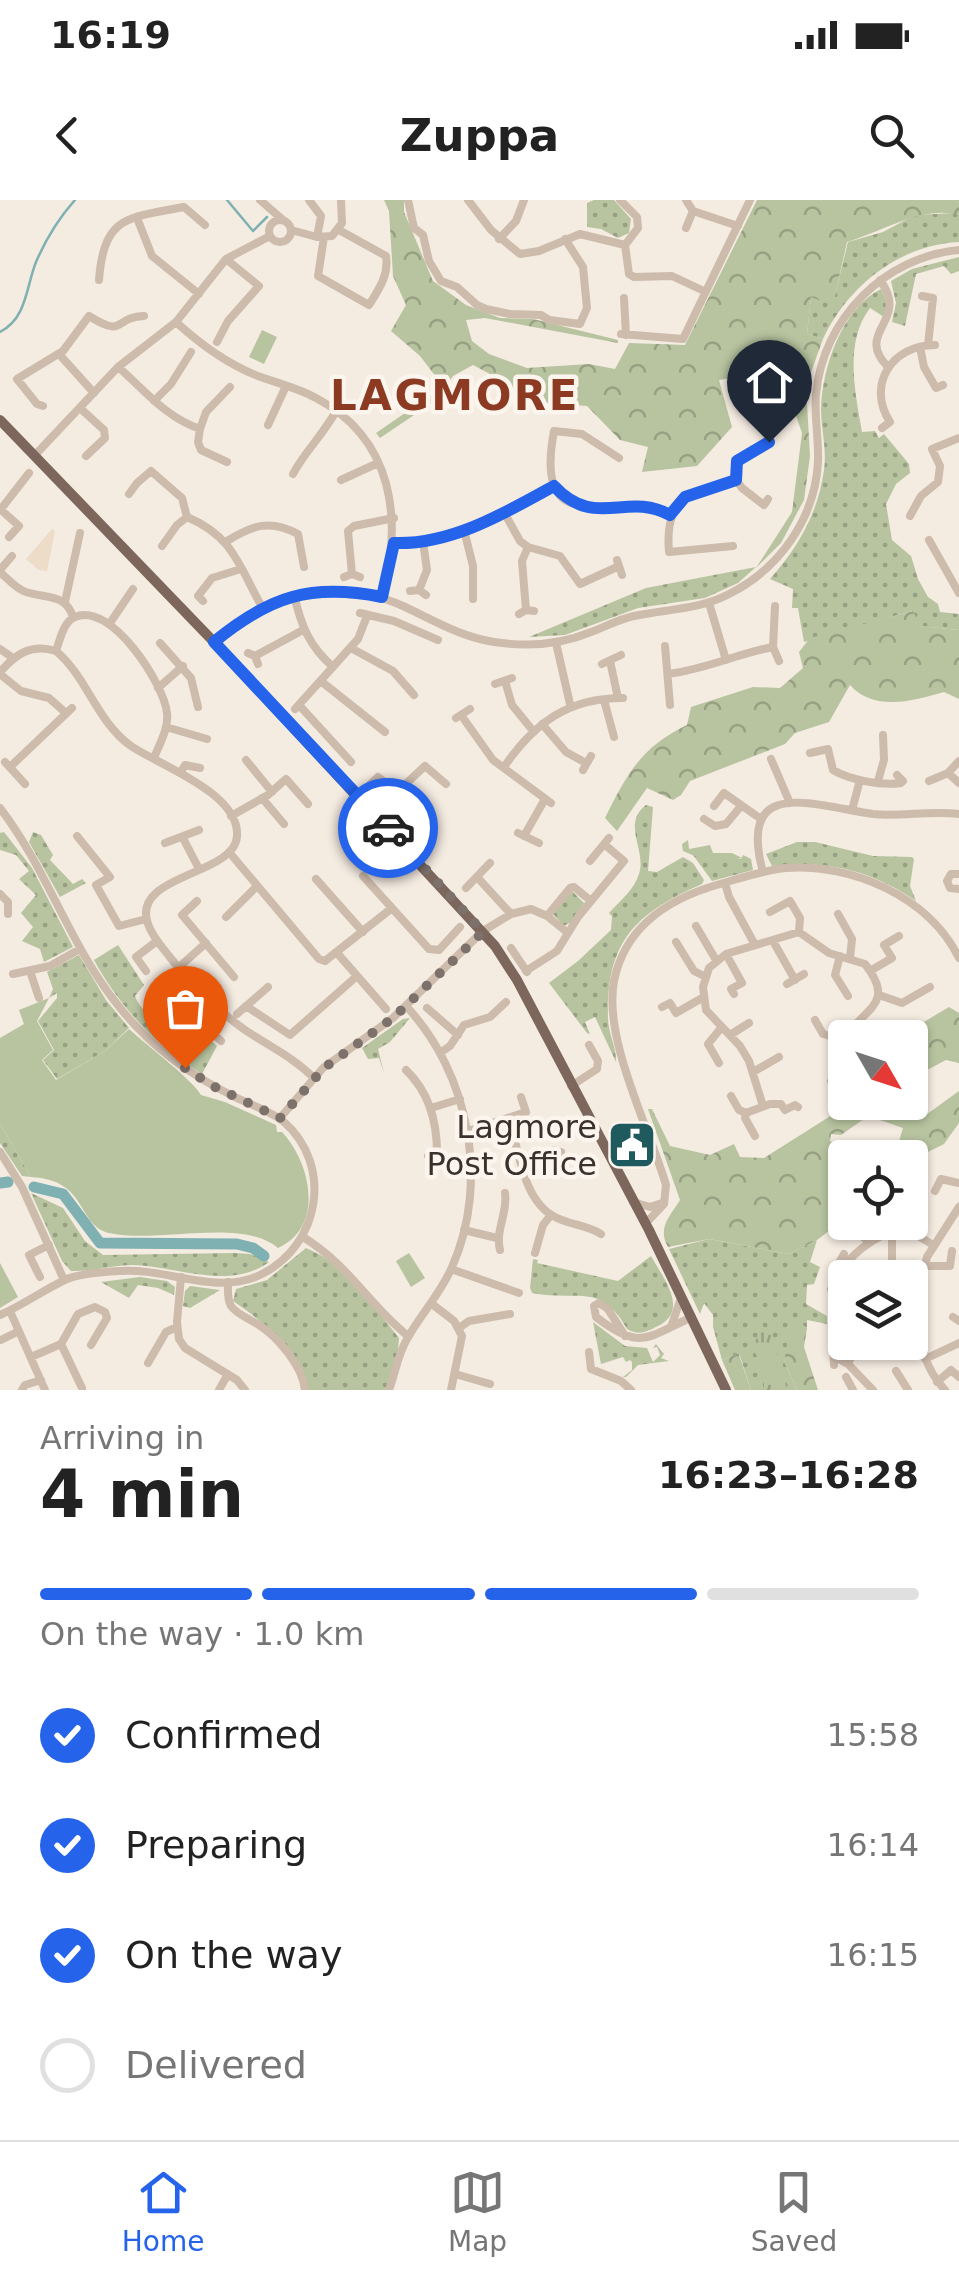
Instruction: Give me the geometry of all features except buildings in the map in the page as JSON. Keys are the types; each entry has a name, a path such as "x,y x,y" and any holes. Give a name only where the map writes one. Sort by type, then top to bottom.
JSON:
{"main road":[{"path":"0,420 214,642 483,932 516,980 646,1223 726,1390"}],"street":[{"path":"260,200 278,222 291,230 321,237 340,230 386,256 386,275 368,305 318,276 321,237 322,216 308,200"},
{"path":"340,230 341,200"},
{"path":"408,200 414,228 423,235 432,269 441,281 457,287 477,306 486,309 580,324 587,308 584,268 565,239"},
{"path":"468,200 500,239 520,254 587,234 625,245"},
{"path":"500,239 516,221 524,200"},
{"path":"620,200 637,217 638,228 625,245 629,274 672,276 704,291"},
{"path":"686,200 693,211 738,226"},
{"path":"624,298 623,335 683,339 750,200"},
{"path":"102,275 108,234 115,227 184,207 201,224"},
{"path":"686,228 693,211"},
{"path":"322,216 342,214"},
{"path":"137,218 152,256 198,294"},
{"path":"270,236 269,230 278,222"},
{"path":"270,236 283,242 291,230"},
{"path":"36,454 118,367 176,322 226,259 270,236"},
{"path":"214,642 262,607 294,595 328,590 382,597 476,639 517,645 556,643 628,617 708,603 761,575 796,534 816,479 815,404 820,367 848,312 880,280 918,259 959,250"},
{"path":"218,337 258,286 226,259"},
{"path":"880,280 890,294 890,308 876,338 876,348 888,367"},
{"path":"922,296 933,298 928,346 930,380 936,388 943,385"},
{"path":"38,406 16,379 59,354 89,316 116,328 140,313"},
{"path":"176,322 234,365 314,396 362,438 378,463 390,493 394,518 394,543 382,597"},
{"path":"882,428 890,422 881,408 879,388 888,367 901,356 928,346"},
{"path":"154,401 171,384 191,352"},
{"path":"59,354 94,393"},
{"path":"118,367 178,422 200,429"},
{"path":"268,425 286,386"},
{"path":"227,462 201,450 198,442 206,412 230,387"},
{"path":"758,398 759,416 770,435 769,442 737,461 736,480 752,497 764,504 768,499"},
{"path":"80,408 104,430 105,438 87,457"},
{"path":"293,474 336,412"},
{"path":"619,458 582,434 554,431 549,466 554,486 578,506 596,510 638,505 658,508 670,515"},
{"path":"914,513 920,496 938,482 940,466 932,449 959,438"},
{"path":"341,480 378,463"},
{"path":"129,494 151,471 182,498 187,517"},
{"path":"9,537 19,526 1,509 29,473"},
{"path":"733,546 670,552 670,515 685,497 736,480"},
{"path":"394,543 422,542 464,530 505,514 554,486"},
{"path":"505,514 520,541 560,556 580,584 619,567"},
{"path":"187,517 226,541 262,607"},
{"path":"167,543 187,517"},
{"path":"352,576 348,530 394,518"},
{"path":"226,541 250,522 274,524 298,534 301,563"},
{"path":"464,530 472,566 473,601"},
{"path":"66,602 80,534"},
{"path":"418,592 426,570 422,542"},
{"path":"929,545 959,593"},
{"path":"526,612 522,561 528,547"},
{"path":"12,556 0,571 22,591 60,598 73,618"},
{"path":"203,602 198,596 212,578 241,569"},
{"path":"110,624 133,589"},
{"path":"294,595 303,630 319,655 333,667"},
{"path":"708,603 726,660"},
{"path":"775,606 773,647 779,662"},
{"path":"351,762 297,708 351,648 364,614 394,621 438,640"},
{"path":"56,651 65,626 73,618 84,616 110,624 122,633 158,688 167,710 166,727 154,758"},
{"path":"254,658 303,630"},
{"path":"160,643 191,678 198,707"},
{"path":"556,643 570,704"},
{"path":"664,644 670,706"},
{"path":"668,674 704,669 773,647"},
{"path":"25,784 7,764 69,710 49,698 21,692 0,673 12,658 35,648 56,651 123,740 180,772 214,797 231,816 237,842 229,852 156,892 147,906 146,918 178,968 219,1009 297,1061 314,1078"},
{"path":"351,648 393,671 414,694"},
{"path":"0,649 12,658"},
{"path":"504,768 517,748 570,704 621,698 606,662 621,655"},
{"path":"158,688 183,666"},
{"path":"504,681 512,705 534,732"},
{"path":"322,682 385,732"},
{"path":"604,700 616,736"},
{"path":"470,708 459,716 482,746 548,801 521,835 538,843"},
{"path":"542,724 566,752 587,763"},
{"path":"166,727 207,739"},
{"path":"878,781 884,760 883,734"},
{"path":"870,747 883,746"},
{"path":"810,753 828,748 829,771 860,780 901,783 897,775"},
{"path":"246,760 272,792"},
{"path":"929,781 948,773 959,761"},
{"path":"776,763 790,802"},
{"path":"180,772 185,765 200,768"},
{"path":"358,796 378,777 398,792 425,766 446,784"},
{"path":"948,773 959,783"},
{"path":"231,816 286,779 308,804"},
{"path":"852,810 860,780"},
{"path":"714,806 724,793 760,820"},
{"path":"262,798 284,824"},
{"path":"764,872 756,842 760,820 774,808 790,802 821,802 884,814 959,814"},
{"path":"704,819 715,826 726,824 741,806"},
{"path":"0,808 3,820 21,838 80,948 118,1006 154,1044 213,1086 280,1118 305,1151 314,1179 314,1207 303,1238 286,1258 262,1274 228,1282 122,1270 64,1280 0,1315"},
{"path":"165,844 199,830"},
{"path":"76,836 85,853 110,878 96,885 119,926 146,918"},
{"path":"183,838 198,869"},
{"path":"511,948 528,973 557,950 626,860 606,841 590,861"},
{"path":"229,852 320,959 326,961 338,954 392,908"},
{"path":"466,888 490,864"},
{"path":"646,1223 664,1202 666,1185 616,1034 612,1009 614,980 628,944 652,915 691,893 764,872 819,869 867,880 912,905 958,954"},
{"path":"959,874 951,874 946,881 950,888 959,889"},
{"path":"363,876 434,951 458,933"},
{"path":"477,877 511,914"},
{"path":"316,878 363,932"},
{"path":"725,883 728,897 754,944"},
{"path":"226,917 256,887"},
{"path":"547,916 570,888 591,901"},
{"path":"0,894 8,902 8,914"},
{"path":"197,900 182,915 234,977"},
{"path":"770,912 790,901 800,918 799,932"},
{"path":"280,1118 314,1078 406,1006 483,932 511,914 531,910 547,916 568,933"},
{"path":"838,914 852,938 850,958"},
{"path":"696,926 716,960"},
{"path":"702,936 715,928"},
{"path":"763,1106 754,1072 730,1035 706,1010 702,998 706,977 716,960 786,933 799,932 829,953 864,964 870,971 879,995 874,1008 860,1020"},
{"path":"870,971 892,958 884,945 899,936"},
{"path":"146,972 136,956 157,940"},
{"path":"773,941 791,982 804,974"},
{"path":"676,942 694,971 706,977"},
{"path":"178,968 206,943"},
{"path":"12,974 50,966 80,948"},
{"path":"338,954 386,1009"},
{"path":"726,954 742,983 730,989 734,994"},
{"path":"840,956 836,975 848,996"},
{"path":"676,967 686,961"},
{"path":"30,972 40,998"},
{"path":"246,1006 290,1034 357,976"},
{"path":"238,1014 268,987"},
{"path":"879,995 902,1003 930,987"},
{"path":"662,1006 670,1003 676,1013 702,998"},
{"path":"440,1053 450,1046 464,1025 490,1017 506,1002"},
{"path":"388,1390 408,1336 452,1270 464,1230 470,1187 468,1131 460,1099 440,1053 406,1006"},
{"path":"184,1008 221,1041"},
{"path":"427,1008 458,1035"},
{"path":"204,1026 219,1009"},
{"path":"250,1033 261,1018"},
{"path":"815,1020 823,1034 828,1035"},
{"path":"730,1035 748,1023"},
{"path":"719,1063 708,1044 720,1028"},
{"path":"571,1086 597,1069 598,1062 589,1045"},
{"path":"754,1072 779,1057"},
{"path":"406,1070 421,1084 431,1108 437,1153 428,1156"},
{"path":"730,1096 739,1110 746,1113 781,1104 785,1110 795,1105 798,1108"},
{"path":"468,1131 526,1112 521,1097"},
{"path":"431,1108 460,1099"},
{"path":"746,1113 755,1136"},
{"path":"508,1118 532,1196 551,1214 601,1234"},
{"path":"522,1162 554,1150 561,1152"},
{"path":"0,1152 23,1189 64,1280"},
{"path":"935,1191 941,1179 959,1183"},
{"path":"500,1250 497,1238 507,1204 505,1193"},
{"path":"633,1202 650,1207 664,1202"},
{"path":"926,1260 959,1206"},
{"path":"535,1253 543,1225 551,1214"},
{"path":"464,1230 497,1238"},
{"path":"303,1238 340,1264 390,1322 408,1336"},
{"path":"866,1240 869,1244"},
{"path":"850,1260 879,1240"},
{"path":"924,1240 932,1245"},
{"path":"40,1277 29,1255 50,1245"},
{"path":"928,1266 950,1266 952,1251"},
{"path":"840,1260 844,1254"},
{"path":"452,1270 517,1292 512,1303"},
{"path":"181,1277 177,1327 184,1348 228,1374 245,1390"},
{"path":"228,1282 228,1302 232,1308 277,1341 302,1373 305,1390"},
{"path":"671,1327 682,1296"},
{"path":"625,1336 608,1308 600,1303 594,1306 596,1317 625,1336 641,1340 692,1317"},
{"path":"432,1304 459,1328 463,1343 450,1390"},
{"path":"31,1357 61,1344 78,1314 95,1307 107,1315 92,1341"},
{"path":"10,1310 45,1390"},
{"path":"459,1328 469,1322 510,1314"},
{"path":"148,1362 166,1332 177,1327"},
{"path":"1,1340 20,1331"},
{"path":"928,1358 959,1343"},
{"path":"61,1344 82,1388"},
{"path":"589,1352 591,1368 621,1380 631,1390"},
{"path":"835,1360 848,1364 873,1390"},
{"path":"848,1364 850,1360"},
{"path":"926,1360 945,1390"},
{"path":"937,1382 950,1370 959,1376"},
{"path":"896,1371 908,1390"},
{"path":"219,1390 228,1374"},
{"path":"455,1374 490,1384"},
{"path":"850,1384 858,1377"},
{"path":"22,1390 25,1384 41,1380"}],"green space":[{"path":"384,200 404,200 404,212 433,281 466,305 500,318 533,319 618,340 485,318 466,320 472,341 489,354 527,368 589,364 615,369 629,343 685,345 757,200 959,200 959,215 917,217 847,242 833,305 811,297 807,334 823,339 806,386 810,456 804,500 781,543 756,568 792,512 802,433 780,370 719,380 732,427 697,466 642,472 648,447 620,440 587,406 526,401 507,383 473,365 453,376 435,401 380,438 376,433 437,391 440,382 420,356 391,331 406,305 393,276 389,211"},
{"path":"614,200 631,219 629,233 618,238 587,227 587,203"},
{"path":"915,215 959,215 959,242 916,251 896,260 846,302 823,339 807,334 811,296 833,303 848,242 883,232"},
{"path":"959,257 959,271 951,274 944,266 916,274 905,326 892,322 896,303 891,281 912,269"},
{"path":"881,289 888,305 884,317 870,308 862,321 854,352 862,432 875,431 879,438 884,434 909,464 910,473 896,484 886,504 892,540 911,556 918,579 940,612 959,614 959,630 919,626 912,611 804,642 798,608 792,608 793,589 770,579 798,541 817,501 825,462 822,393 830,358 855,310"},
{"path":"262,330 277,337 264,364 249,357"},
{"path":"756,567 738,583 705,598 638,608 565,635 529,637 646,588"},
{"path":"913,611 920,626 959,630 959,699 944,692 907,701 882,701 870,699 850,685 829,722 795,733 785,744 690,781 673,800 647,788 617,831 605,818 637,763 658,743 687,725 691,707 753,687 780,688 803,668 799,652 810,638"},
{"path":"646,805 653,807 648,871 657,872 683,857 693,863 704,880 659,906 619,949 609,991 608,1024 616,1062 595,1017 585,1022 590,1034 587,1033 549,983 611,930 609,913 639,874 635,820"},
{"path":"4,832 32,868 73,947 44,962 40,949 22,941 33,927 21,913 36,895 19,879 29,871 16,855 0,850 0,833"},
{"path":"33,832 41,835 53,855 50,860 73,884 82,879 86,883 60,897 29,842"},
{"path":"688,840 689,849 710,845 713,853 732,853 742,858 711,863 683,851 682,844"},
{"path":"797,842 815,842 873,856 912,857 910,886 916,901 882,882 848,870 812,865 772,866 766,854"},
{"path":"693,855 741,859 743,855 751,859 753,870 712,881"},
{"path":"572,891 584,903 564,926 553,914"},
{"path":"118,945 144,985 135,996 146,1013 163,1025 180,1010 217,1046 202,1074 155,1038 104,977 94,960"},
{"path":"79,955 106,1000 129,1028 105,1051 57,1079 43,1060 54,1050 38,1021 57,998 57,993 49,998 53,989 47,972"},
{"path":"49,998 37,1021 53,1050 42,1060 56,1080 105,1051 129,1029 201,1095 276,1125 277,1132 282,1132 292,1145 306,1177 308,1210 293,1238 278,1248 243,1234 109,1233 91,1221 63,1186 31,1177 0,1124 0,1038 24,1024 19,1010"},
{"path":"949,1007 959,1013 959,1063 946,1060 928,1070 927,1020"},
{"path":"410,1018 390,1042 378,1049 384,1073 379,1058 368,1059 362,1048"},
{"path":"959,1091 959,1123 944,1144 928,1152 928,1140 899,1140 903,1128 880,1120 928,1120 928,1113"},
{"path":"648,1109 652,1109 670,1146 710,1155 734,1144 740,1157 764,1158 828,1118 863,1120 841,1135 831,1134 828,1140 828,1232 817,1240 789,1254 709,1239 668,1247 664,1228 680,1200"},
{"path":"0,1124 31,1177 22,1176 0,1143"},
{"path":"31,1193 63,1208 85,1241 103,1255 235,1253 269,1262 237,1275 220,1276 132,1265 71,1271 62,1261"},
{"path":"709,1239 789,1254 817,1240 810,1262 820,1267 814,1284 807,1285 806,1304 827,1316 827,1324 807,1320 807,1328 802,1325 784,1361 797,1390 751,1390 739,1353 722,1360 713,1315 704,1303 700,1314 669,1249"},
{"path":"306,1248 346,1275 399,1338 397,1362 385,1390 308,1390 290,1351 233,1301 236,1289 267,1280"},
{"path":"409,1253 425,1278 411,1287 396,1261"},
{"path":"651,1256 673,1303 667,1319 646,1331 627,1329 608,1304 597,1299 532,1293 530,1288 533,1259 618,1281"},
{"path":"0,1263 18,1297 0,1308"},
{"path":"140,1277 167,1281 175,1287 174,1295 138,1285 129,1298 101,1282"},
{"path":"190,1286 220,1290 190,1308 183,1306 185,1291"},
{"path":"593,1322 625,1346 647,1348 653,1362 660,1355 657,1347 653,1348 656,1344 664,1354 661,1358 669,1361 638,1365 626,1377 623,1377 632,1370 632,1362 623,1357 601,1364"},
{"path":"802,1325 807,1328 804,1347 818,1390 797,1390 784,1361 789,1333"},
{"path":"764,1327 770,1330 787,1390 764,1390 760,1363 752,1346"},
{"path":"741,1352 751,1390 735,1390 722,1360"}],"shaded area":[{"path":"52,529 55,531 47,571 39,570 26,559"}],"waterway":[{"path":"0,332 16,319 40,254 75,200"},
{"path":"227,200 253,231 267,217"},
{"path":"0,1183 8,1182"},
{"path":"34,1187 63,1194 100,1243 237,1244 264,1256"}],"way so far":[{"path":"185,1068 280,1118 324,1068 393,1018 483,932 388,828"}],"place":[{"name":"Lagmore Post Office","path":"632,1145"}],"district":[{"name":"LAGMORE","path":"455,395"}],"route":[{"path":"388,828 214,642 262,607 305,592 328,590 382,597 394,543 422,542 484,524 554,486 578,506 596,510 638,505 658,508 670,515 685,497 736,480 737,461 769,442"}]}
